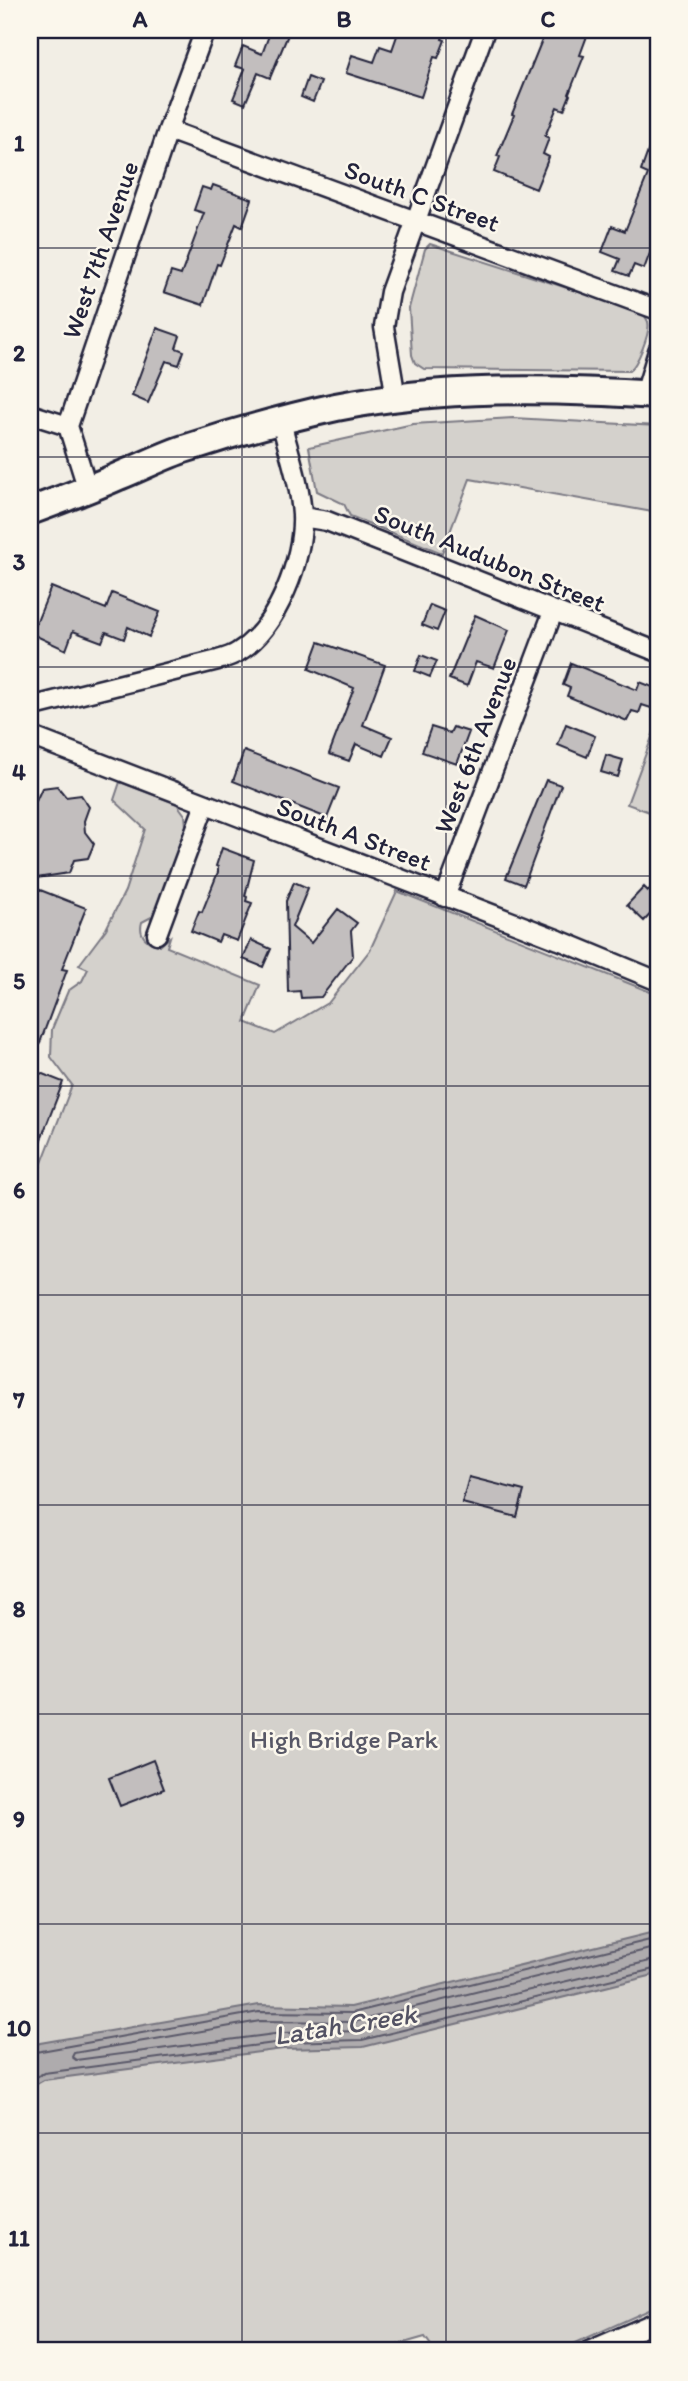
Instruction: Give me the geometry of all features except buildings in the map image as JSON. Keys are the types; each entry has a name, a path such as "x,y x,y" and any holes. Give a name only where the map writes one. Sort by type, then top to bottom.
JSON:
{"main road":[{"path":"30,510 185,449 337,407 396,398 491,390 652,395"}],"street":[{"name":"West 7th Avenue","path":"68,426 167,130 205,30"},
{"path":"396,398 384,327 390,292 485,30"},
{"name":"South C Street","path":"167,130 658,310"},
{"path":"652,395 658,351"},
{"path":"30,414 68,426 88,489"},
{"path":"30,707 219,660 239,652 263,629 283,595 297,554 302,517 299,492 281,421"},
{"name":"South Audubon Street","path":"302,517 327,521 658,652"},
{"name":"West 6th Avenue","path":"445,897 553,612"},
{"name":"South A Street","path":"30,736 658,981"},
{"path":"157,934 205,804"},
{"path":"589,2351 658,2321"}],"green space":[{"path":"430,244 642,312 648,321 648,327 636,363 629,371 424,369 415,363 412,355 409,308 425,249"},
{"path":"513,418 658,426 658,513 470,479 442,553 350,516 344,504 317,491 309,447 413,424"},
{"path":"658,721 658,815 627,804"},
{"name":"High Bridge Park","path":"120,782 177,804 185,815 186,826 168,877 170,890 161,912 142,922 143,935 148,941 161,945 170,937 167,947 260,985 245,1022 275,1034 329,1002 370,950 397,891 658,995 658,2306 573,2344 564,2351 435,2351 425,2337 376,2351 30,2351 30,1172 34,1166 40,1168 72,1085 51,1057 52,1029 68,991 82,981 88,969 79,965 106,929 125,891 145,829 114,800"}],"water":[{"name":"Latah Creek","path":"658,1931 658,1974 363,2047 283,2049 44,2080 30,2088 30,2047 40,2043 259,2005 351,2007"}]}
